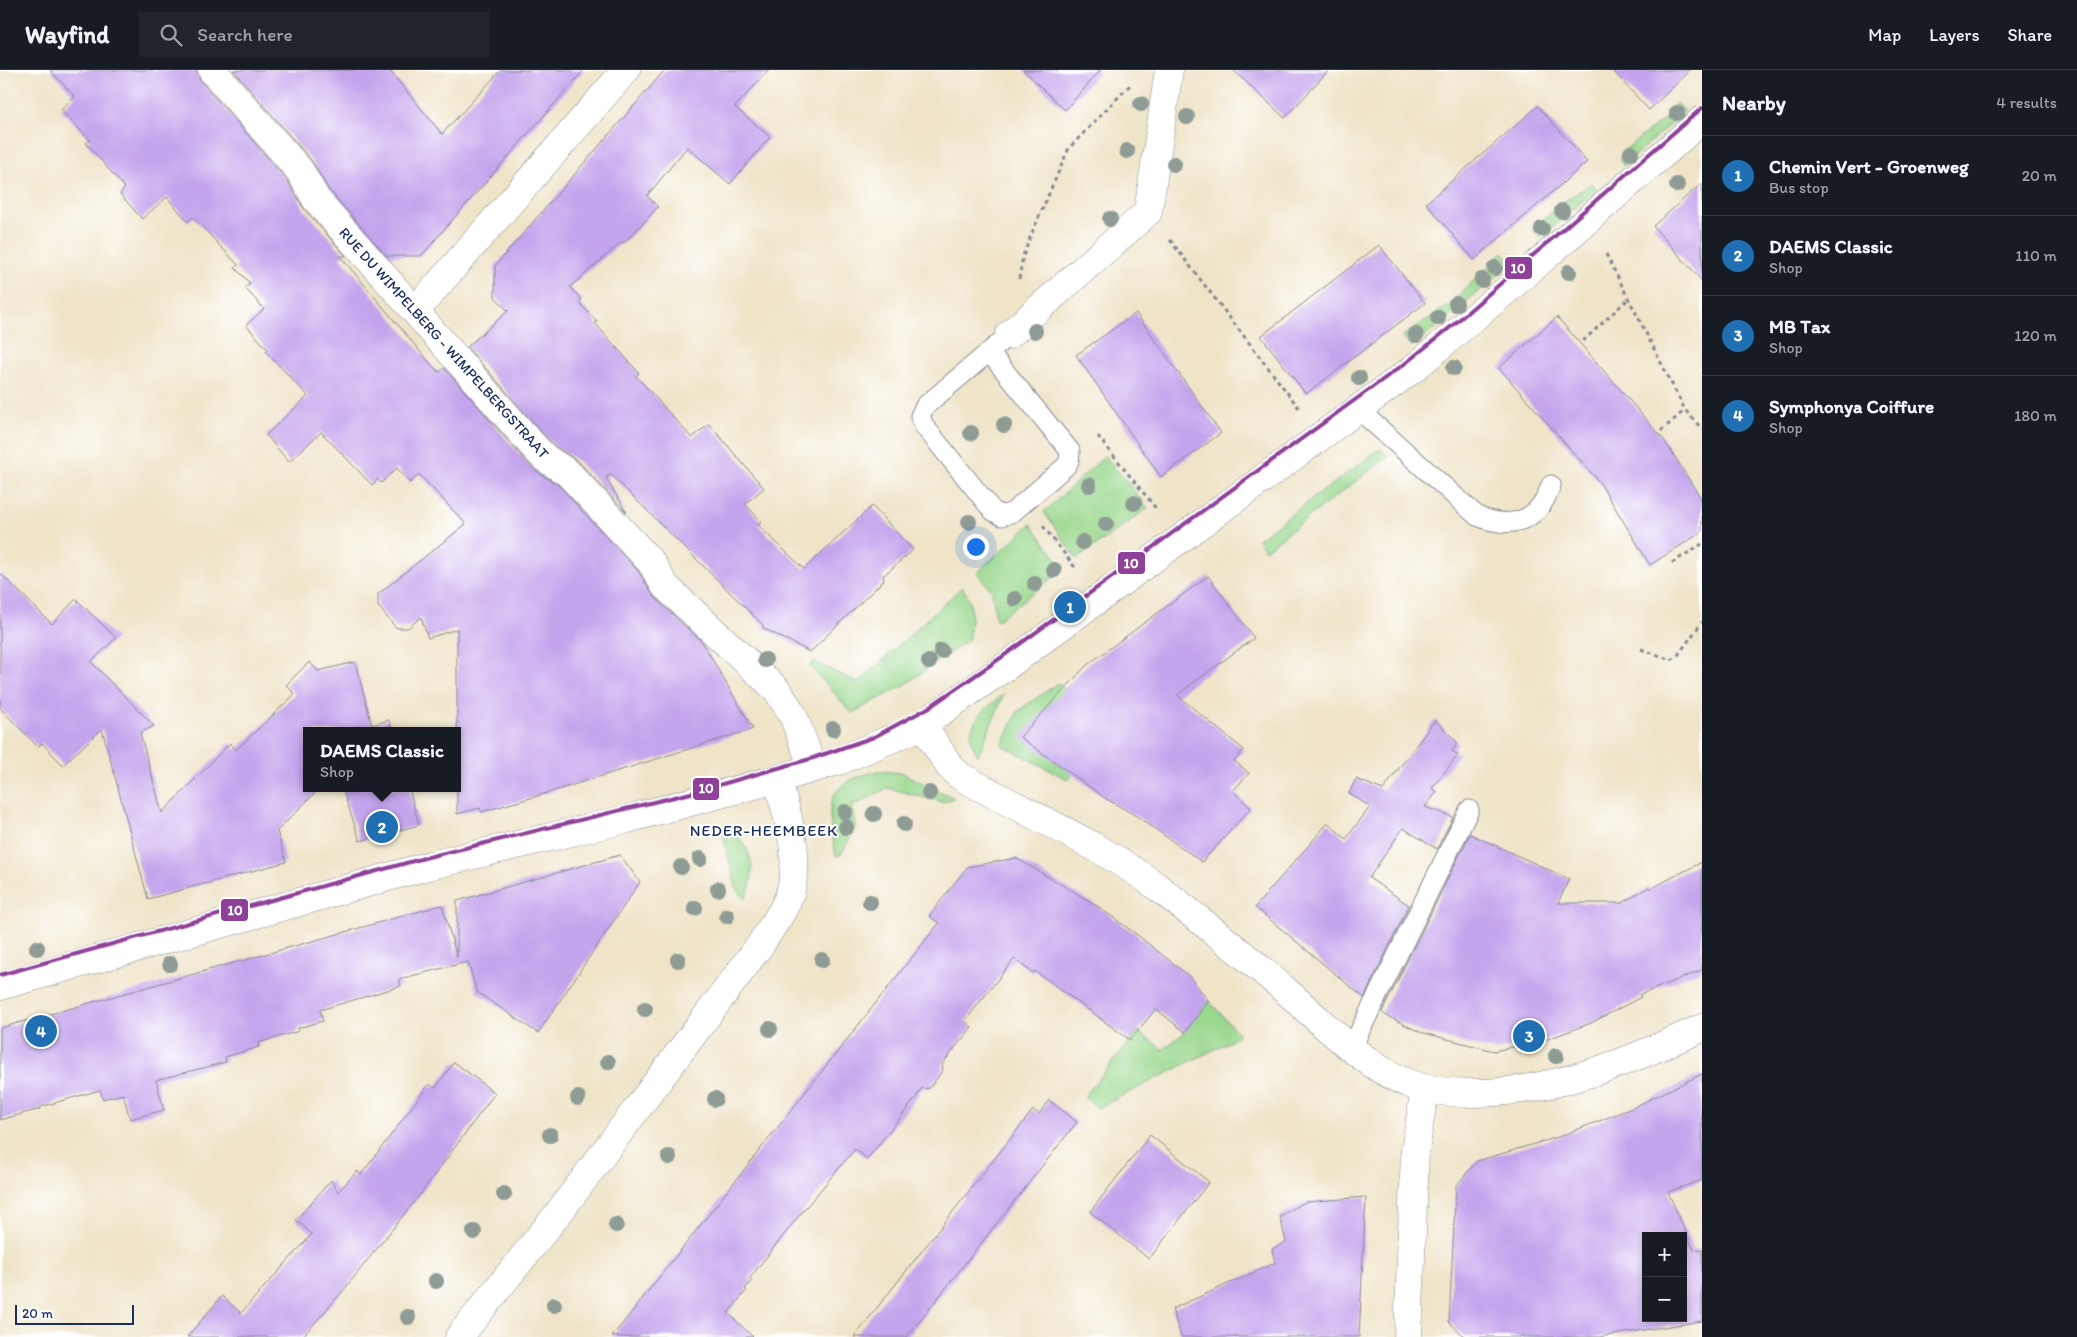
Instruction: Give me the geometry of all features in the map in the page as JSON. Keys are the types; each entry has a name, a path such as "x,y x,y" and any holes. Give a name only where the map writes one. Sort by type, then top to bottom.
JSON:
{"street":[{"name":"RUE DU WIMPELBERG - WIMPELBERGSTRAAT","path":"212,70 300,171 316,199 536,449 545,458 568,473 651,562 666,586 777,690 794,715 813,768"},
{"path":"415,311 626,70"},
{"path":"1018,326 1148,212 1169,70"},
{"path":"0,986 430,865 627,819 777,779 879,745 922,724 1008,665 1413,369 1702,120"},
{"path":"922,724 950,767 960,776 1061,828 1116,860 1161,890 1280,985 1372,1063 1396,1077 1425,1088 1457,1093 1492,1093 1548,1085 1612,1067 1702,1028"},
{"path":"459,1337 569,1199 761,944 787,902 793,887 795,859 793,842 777,779"},
{"path":"1408,1337 1415,1151 1425,1088"}],"lane":[{"path":"988,352 1070,451 1069,461 1066,466 1008,515 997,514 921,421 921,410 1018,326"},
{"path":"1359,410 1477,516 1493,522 1510,523 1525,519 1537,510 1547,498 1551,485"},
{"path":"1352,1047 1469,810"}],"path":[{"path":"1018,326 1019,276 1023,256 1069,148 1137,77"},
{"path":"1148,212 1300,408"},
{"path":"1606,254 1685,410 1702,428"},
{"path":"1583,340 1628,299"},
{"path":"1661,431 1685,410"},
{"path":"1025,502 1079,572"},
{"path":"1672,564 1702,544"},
{"path":"1641,649 1671,660 1678,655 1702,622"}],"green space":[{"path":"1676,103 1685,111 1623,166 1620,159 1626,149 1668,116"},
{"path":"1592,183 1597,189 1540,238 1532,229 1565,201"},
{"path":"1503,252 1512,263 1422,339 1411,346 1403,336 1449,305"},
{"path":"1380,449 1389,456 1265,550 1258,539"},
{"path":"1105,456 1148,508 1077,559 1044,512"},
{"path":"1031,524 1064,569 996,621 992,591 977,573"},
{"path":"962,587 970,606 969,639 905,685 852,713 810,666 813,661 858,683"},
{"path":"1058,683 1065,689 1072,774 1069,780 1002,745 1018,711"},
{"path":"1004,694 978,756 971,736 972,728 982,713"},
{"path":"879,771 902,773 954,798 942,802 888,788 851,807 856,826 841,855 836,856 830,811 832,800 837,791 846,783 860,776"},
{"path":"720,825 730,830 739,838 749,856 752,876 745,898 737,891"},
{"path":"1209,1001 1239,1034 1231,1041 1098,1108 1084,1097 1138,1031 1163,1050 1185,1032"}],"building":[{"path":"50,70 197,70 200,80 287,180 304,209 346,256 340,256 435,369 440,372 444,368 525,460 536,471 558,485 638,571 654,597 702,642 753,729 534,797 481,812 480,808 457,814 457,792 461,792 461,727 457,727 457,629 428,638 421,617 408,628 396,628 378,606 378,594 466,524 419,474 410,483 397,468 381,483 378,479 372,485 321,432 289,462 266,435 308,396 266,352 268,350 246,325 264,309 245,288 250,283 235,268 238,265 193,217 188,222 167,197 142,219 120,194 125,188 86,143 90,140 61,110 75,97"},
{"path":"233,70 389,70 442,134 501,70 584,70 421,256 387,256 329,190 312,161"},
{"path":"665,70 769,70 735,107 770,137 730,184 687,147 647,196 658,207 624,243 622,242 570,287 582,300 579,302 597,322 595,323 639,373 636,376 692,438 709,424 764,488 745,504 762,522 758,525 804,569 872,506 913,550 883,576 884,580 810,652 763,628 763,625 610,474 606,478 627,513 579,462 555,446 547,438 467,347 508,311 495,297 495,266"},
{"path":"1023,70 1101,70 1065,110"},
{"path":"1233,70 1329,70 1285,118"},
{"path":"1612,70 1691,70 1649,110"},
{"path":"1538,106 1587,162 1474,260 1426,203"},
{"path":"1702,183 1702,281 1653,226"},
{"path":"1379,245 1425,303 1306,394 1261,336"},
{"path":"1136,313 1221,433 1161,477 1076,355"},
{"path":"1557,317 1664,440 1702,500 1702,532 1650,565 1600,483 1499,368"},
{"path":"0,573 52,624 76,599 116,638 91,662 154,726 140,733 162,813 230,743 236,750 295,694 286,685 309,662 318,671 355,662 372,725 389,720 391,727 303,727 303,792 316,792 277,831 286,862 148,899 102,729 63,765 42,743 38,747 0,708"},
{"path":"1208,576 1254,638 1177,695 1244,750 1234,761 1249,773 1233,791 1251,808 1202,862 1138,817 1105,798 1020,737 1087,665"},
{"path":"1435,720 1458,743 1452,751 1458,755 1432,788 1437,792 1425,807 1453,817 1437,849 1403,828 1369,878 1409,905 1364,998 1255,907 1328,823 1346,839 1370,807 1349,793 1356,779 1383,790"},
{"path":"343,792 410,792 419,825 360,841"},
{"path":"1470,834 1569,879 1558,903 1622,903 1649,887 1650,889 1702,862 1702,970 1639,995 1641,997 1591,1023 1545,1040 1494,1051 1420,1032 1385,1015 1382,1012"},
{"path":"620,855 640,882 538,1033 477,992 468,962 399,979 401,986 320,1010 323,1021 298,1028 299,1031 258,1043 259,1047 225,1057 226,1062 156,1080 164,1110 130,1119 123,1094 103,1099 100,1090 0,1120 0,1028 442,905 457,957 457,901"},
{"path":"1016,858 1093,903 1189,976 1209,1001 1185,1032 1156,1009 1130,1040 1035,971 1033,973 1014,959 965,1021 972,1027 942,1064 943,1070 930,1088 921,1089 916,1098 867,1159 855,1149 749,1279 752,1280 745,1289 747,1290 728,1313 753,1337 612,1337 939,923 929,916 967,867"},
{"path":"454,1062 495,1093 422,1192 343,1291 302,1337 187,1337 222,1296 241,1313 312,1234 296,1220 331,1180 338,1192 357,1171 361,1175 429,1084 435,1088"},
{"path":"1702,1074 1702,1180 1668,1192 1686,1232 1642,1232 1642,1322 1687,1322 1687,1234 1694,1250 1702,1249 1702,1321 1599,1337 1465,1337 1449,1322 1456,1186 1477,1161 1558,1137 1632,1108"},
{"path":"1049,1100 1077,1122 907,1337 854,1337 1033,1110 1039,1114"},
{"path":"1150,1135 1209,1182 1149,1259 1090,1212"},
{"path":"1366,1197 1359,1337 1181,1337 1172,1309 1275,1263 1272,1249 1286,1242 1280,1216 1305,1202"}],"transit line":[{"name":"10","path":"0,975 428,857 691,793 810,759 874,737 928,708 1002,657 1407,362 1453,325 1702,108"}],"place":[{"name":"Chemin Vert - Groenweg","path":"1070,607"},
{"name":"DAEMS Classic","path":"382,827"},
{"name":"Symphonya Coiffure","path":"41,1031"},
{"name":"MB Tax","path":"1529,1036"}],"district":[{"name":"NEDER-HEEMBEEK","path":"764,830"}]}
